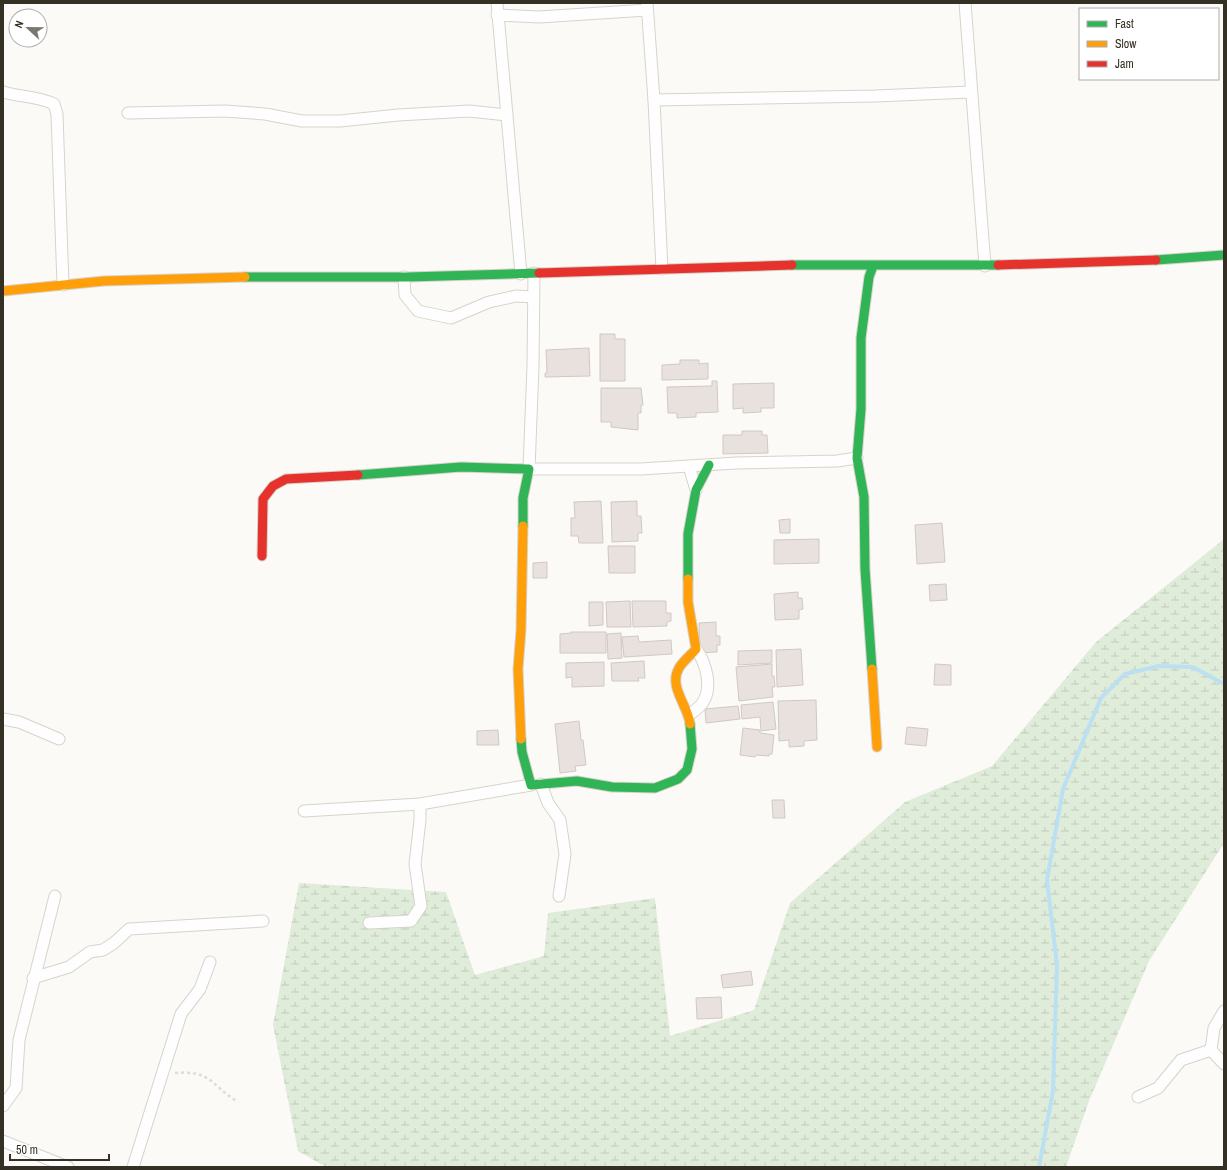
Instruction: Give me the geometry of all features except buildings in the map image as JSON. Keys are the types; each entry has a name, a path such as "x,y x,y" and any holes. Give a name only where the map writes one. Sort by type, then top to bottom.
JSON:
{"street":[{"path":"497,3 521,274"},
{"path":"965,3 985,266"},
{"path":"497,15 539,17 647,7 654,100 662,269"},
{"path":"3,92 17,96 46,100 54,104 57,114 63,285"},
{"path":"654,100 867,96 971,92"},
{"path":"128,113 224,111 264,114 302,121 340,121 398,115 469,111 507,115"},
{"path":"3,291 63,285 180,278 404,277 662,269 726,269 810,265 985,266 1168,260 1224,255"},
{"path":"873,266 869,276 861,338 861,409 857,458 864,497 865,569 877,747"},
{"path":"534,273 529,469 523,498 518,669 522,752 536,785 560,820 565,854 559,896"},
{"path":"404,277 405,295 418,311 451,318 489,302 516,296 534,297"},
{"path":"262,556 263,499 273,486 286,479 393,473 461,467 529,469 641,469 736,463 837,461 857,458"},
{"path":"689,715 702,704 707,690 707,676 702,658 696,649 688,602 688,534 696,490 709,465"},
{"path":"688,466 696,490"},
{"path":"304,811 420,804 536,785 576,781 612,787 655,788 678,779 687,770 692,749 689,715 677,691 675,679 679,667 696,649"},
{"path":"3,719 19,722 59,739"},
{"path":"369,924 411,921 421,906 415,864 420,820 420,804"},
{"path":"3,1106 16,1088 19,1040 33,978 48,927 55,896"},
{"path":"33,978 69,967 90,952 102,950 114,944 129,928 263,921"},
{"path":"133,1167 181,1014 200,989 210,962"},
{"path":"1211,1050 1214,1028 1224,1010"},
{"path":"1211,1050 1224,1064"},
{"path":"1138,1097 1158,1088 1181,1060 1211,1050"},
{"path":"3,1141 68,1167"}],"path":[{"path":"161,1075 195,1072 205,1075 224,1093 238,1102"}],"green space":[{"path":"1224,539 1224,843 1149,961 1089,1101 1066,1167 326,1167 298,1151 273,1025 299,883 446,892 475,975 544,956 548,913 655,898 670,1036 754,1010 790,903 905,802 992,766 1096,642"}],"waterway":[{"path":"1039,1167 1053,1091 1057,965 1047,880 1063,789 1101,698 1125,674 1159,666 1193,667 1224,684"}],"traffic: fast":[{"path":"1156,260 1224,255"},
{"path":"792,265 998,265"},
{"path":"872,669 865,569 864,497 857,458 861,409 861,338 869,277 873,266"},
{"path":"245,277 408,277 539,273"},
{"path":"688,579 688,534 696,490 709,465"},
{"path":"358,475 461,467 529,469 523,498 523,526"},
{"path":"521,739 522,752 531,785 577,781 612,787 655,788 678,779 687,770 692,749 690,724"}],"traffic: slow":[{"path":"3,291 104,281 245,277"},
{"path":"521,739 518,669 521,630 523,526"},
{"path":"688,579 688,602 696,649 679,668 676,675 676,682 677,689 689,717 690,724"},
{"path":"872,669 877,747"}],"traffic: jam":[{"path":"998,265 1156,260"},
{"path":"539,273 792,265"},
{"path":"262,556 263,499 273,486 286,479 358,475"}]}
